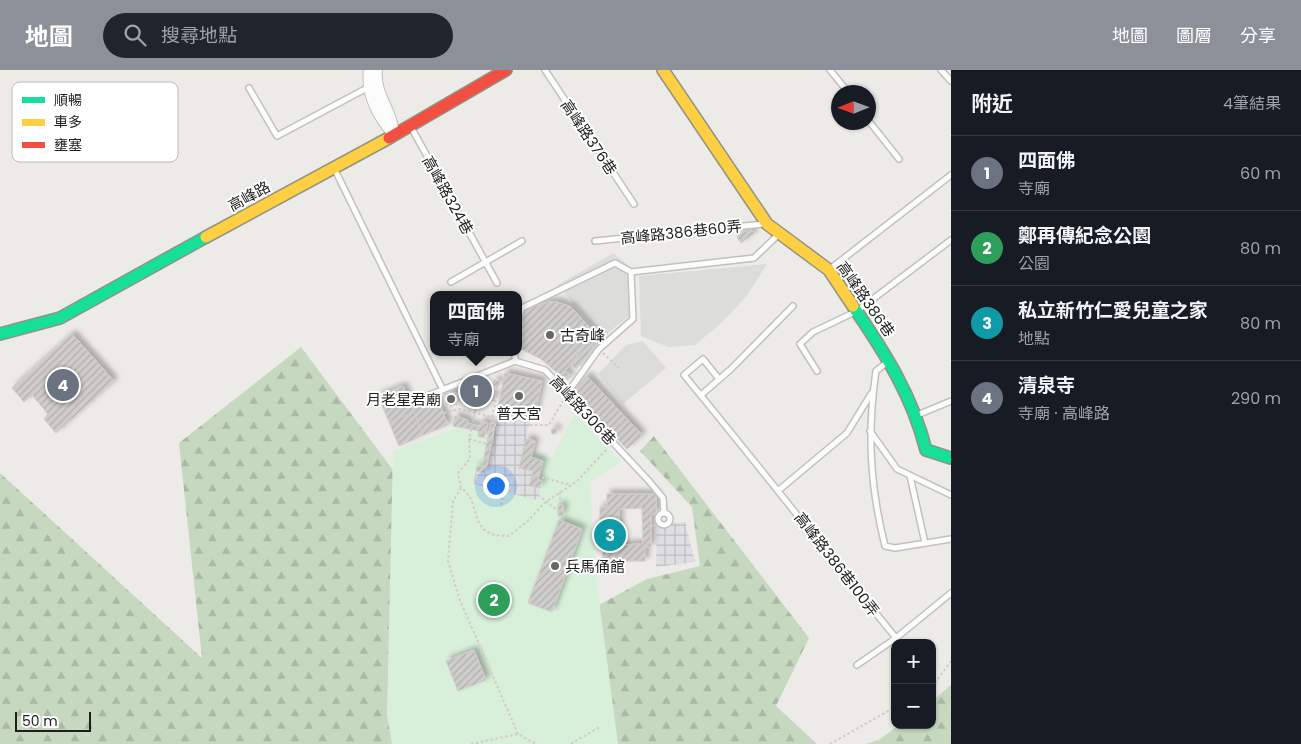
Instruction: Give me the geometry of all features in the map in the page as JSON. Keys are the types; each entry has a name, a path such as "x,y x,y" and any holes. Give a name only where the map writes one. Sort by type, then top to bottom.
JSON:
{"street":[{"path":"369,70 368,88 384,123 394,135"},
{"path":"377,70 376,84 394,120 394,135"},
{"name":"高峰路","path":"0,334 60,318 333,167 411,127 506,70"},
{"name":"高峰路386巷","path":"663,70 767,224 829,270 858,311 890,360 915,416 926,450 951,458"}],"lane":[{"name":"高峰路376巷","path":"544,70 634,204"},
{"path":"830,70 842,85"},
{"path":"941,70 951,82"},
{"path":"249,88 277,136 368,88"},
{"name":"高峰路324巷","path":"411,127 497,282"},
{"path":"876,130 899,159"},
{"path":"333,167 444,390"},
{"path":"829,270 951,175"},
{"name":"高峰路386巷60弄","path":"595,241 767,224"},
{"path":"522,308 615,263 631,272 754,258 780,233"},
{"path":"817,371 800,344 813,332 858,311 951,240"},
{"path":"451,282 522,241"},
{"path":"568,392 599,349 633,319 631,272"},
{"path":"701,395 793,306"},
{"path":"412,402 515,361 515,356"},
{"name":"高峰路386巷100弄","path":"719,379 703,359 684,375 726,429 779,490 834,562 896,638"},
{"path":"890,360 876,371 870,431 872,475 885,546 895,548 950,537"},
{"name":"高峰路306巷","path":"515,361 545,370 568,392 650,481 663,498 664,513 669,515 670,519 665,525"},
{"path":"779,490 847,433 873,391"},
{"path":"915,416 951,401"},
{"path":"870,431 897,469 951,495"},
{"path":"910,476 925,542"},
{"path":"857,666 951,594"}],"path":[{"path":"599,349 620,369"},
{"path":"492,418 498,390 496,385"},
{"path":"494,394 498,390"},
{"path":"530,425 549,425 559,412 568,392"},
{"path":"478,400 469,439 470,459 458,473 461,488 453,501 448,561 458,598 518,734 536,744"},
{"path":"452,405 452,411"},
{"path":"444,413 459,409 496,418"},
{"path":"469,439 487,444"},
{"path":"461,488 468,492 477,522 491,534 509,536 529,520 546,502 571,485 606,450"},
{"path":"532,475 571,485"},
{"path":"501,505 504,492"},
{"path":"560,492 560,505"},
{"path":"538,496 558,511"},
{"path":"651,526 665,525"},
{"path":"934,684 951,661"},
{"path":"830,744 891,709"},
{"path":"571,744 601,726"},
{"path":"471,744 518,734"}],"green space":[{"path":"301,347 524,645 647,579 700,566 692,507 640,451 654,436 809,638 776,706 817,744 0,744 0,473 202,658 179,443"},
{"path":"575,413 621,462 590,481 595,569 618,744 392,744 387,714 393,451 459,427 552,458"},
{"path":"951,685 951,744 866,744 879,740 894,729 936,729 936,698"}],"shaded area":[{"path":"614,253 627,264 630,315 603,337 557,285"},
{"path":"767,264 746,297 719,325 695,345 668,347 641,336 639,276"},
{"path":"643,341 666,368 623,404 598,374 626,345"},
{"path":"499,411 531,418 519,467 533,471 530,485 540,488 537,500 473,484 476,471 486,473"},
{"path":"685,522 695,562 656,567 657,525"}],"building":[{"path":"750,228 754,233 741,243 737,237"},
{"path":"549,302 557,302 571,307 601,340 593,347 588,342 561,376 541,359 522,348 522,316 529,308"},
{"path":"72,334 114,381 56,433 44,419 48,414 32,395 24,402 12,388"},
{"path":"588,342 593,347 576,369 570,364"},
{"path":"565,371 571,376 567,380 561,376"},
{"name":"普天宮","path":"505,373 542,381 534,418 497,411"},
{"path":"587,376 642,435 627,449 572,391"},
{"path":"494,380 500,381 499,386 494,385"},
{"path":"403,386 414,412 389,422 378,396"},
{"name":"月老星君廟","path":"445,393 457,393 457,405 445,405"},
{"path":"492,394 495,394 494,401 491,400"},
{"path":"436,395 448,425 423,435 411,405"},
{"path":"414,412 423,435 399,446 389,422"},
{"path":"455,416 468,420 467,423 480,427 481,421 488,423 484,438 478,436 479,431 453,426"},
{"path":"491,423 495,424 485,473 476,471 477,466 482,467"},
{"path":"554,428 557,431 554,434 551,431"},
{"path":"526,439 535,441 531,457 543,461 538,479 542,481 540,488 529,486 533,471 519,468"},
{"path":"607,494 656,494 656,514 651,514 651,547 645,547 645,561 603,561 603,546 600,547 600,507 607,507","holes":["642,508 643,544 619,545 619,509"]},
{"path":"558,505 563,505 563,516 558,516"},
{"name":"兵馬俑館","path":"559,520 582,529 552,612 528,603"},
{"path":"474,650 486,680 458,691 446,661"}],"traffic: fast":[{"path":"0,334 60,318 206,237"},
{"path":"853,306 896,375 913,411 926,450 951,458"}],"traffic: slow":[{"path":"663,70 767,224 829,270 853,306"},
{"path":"206,237 389,138"}],"traffic: jam":[{"path":"389,138 506,70"}],"place":[{"name":"古奇峰","path":"550,335"},
{"name":"清泉寺","path":"63,385"},
{"name":"四面佛","path":"476,391"},
{"name":"普天宮","path":"519,396"},
{"name":"月老星君廟","path":"451,399"},
{"name":"私立新竹仁愛兒童之家","path":"610,535"},
{"name":"兵馬俑館","path":"555,566"},
{"name":"鄭再傳紀念公園","path":"494,600"}]}
